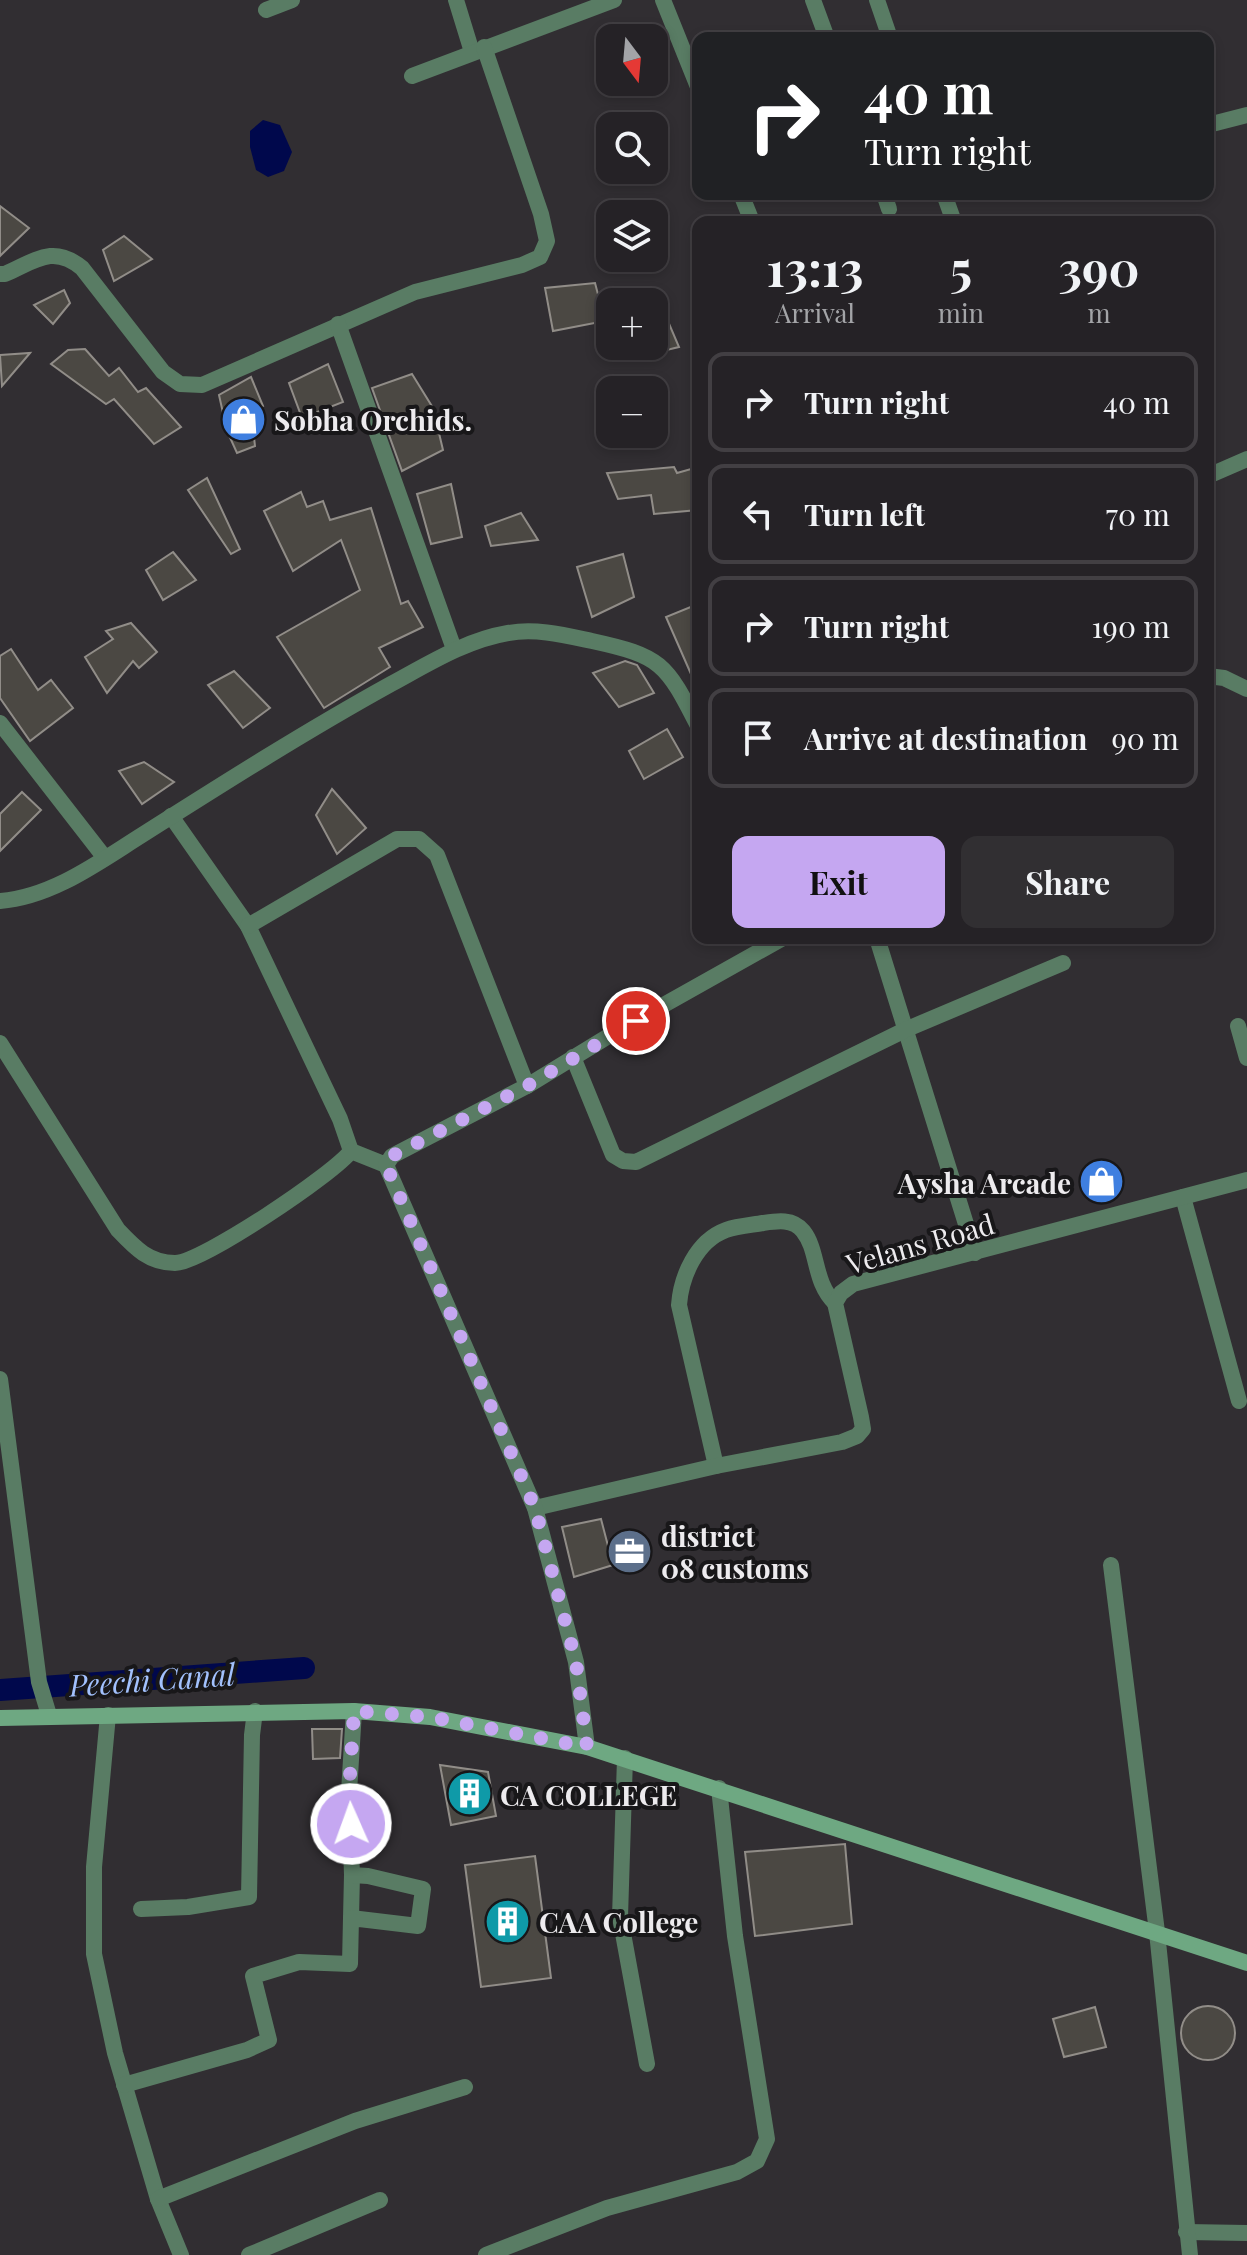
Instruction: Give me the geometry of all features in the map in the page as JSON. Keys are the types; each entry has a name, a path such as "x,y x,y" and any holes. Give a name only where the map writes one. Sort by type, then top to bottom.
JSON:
{"main road":[{"path":"0,1718 47,1708 108,1715 354,1711 430,1717 587,1747 1247,1963"}],"street":[{"path":"266,10 292,0"},
{"path":"0,274 50,254 69,257 82,268 163,372 180,384 202,385 415,292 522,265 540,257 547,241 541,214 456,0"},
{"path":"412,76 614,0"},
{"path":"663,0 692,72"},
{"path":"813,0 825,32"},
{"path":"877,0 888,32"},
{"path":"1214,123 1247,115"},
{"path":"338,324 454,649"},
{"path":"1214,473 1247,459"},
{"path":"0,901 47,890 105,858 318,724 454,649 508,632 552,632 637,651 654,659 676,682 692,714"},
{"path":"1214,677 1247,689"},
{"path":"0,723 105,858"},
{"path":"171,816 248,926 340,1119 351,1151 386,1165 535,1508 576,1662 587,1747"},
{"path":"248,926 397,839 419,839 437,855 527,1086"},
{"path":"386,1165 392,1156 527,1086 772,944"},
{"path":"879,944 975,1253"},
{"path":"573,1057 613,1155 623,1161 636,1162 905,1030 1063,963"},
{"path":"1238,1026 1247,1058"},
{"path":"0,1043 118,1230 143,1256 176,1263 205,1253 325,1176 351,1151"},
{"name":"Velans Road","path":"535,1508 716,1466 842,1442 857,1436 863,1429 835,1303 841,1293 853,1284 1247,1180"},
{"path":"1183,1197 1239,1401"},
{"path":"716,1466 679,1305 680,1282 696,1255 724,1230 781,1221 796,1224 805,1232 826,1294 835,1303"},
{"path":"0,1379 39,1682 47,1708"},
{"path":"1111,1565 1157,1932 1190,2255"},
{"path":"141,1909 180,1908 249,1897 255,1711"},
{"path":"124,2085 247,2050 269,2040 253,1976 299,1962 350,1964 352,1880 349,1792 354,1711"},
{"path":"108,1715 94,1867 94,1954 124,2085 158,2199 181,2255"},
{"path":"625,1758 620,1917 647,2064"},
{"path":"486,2255 607,2208 737,2172 757,2161 767,2139 735,1936 719,1788"},
{"path":"351,1918 418,1926 423,1889 368,1876 352,1880"},
{"path":"158,2199 355,2121 465,2087"},
{"path":"249,2255 380,2200"},
{"path":"1186,2232 1247,2233"}],"shaded area":[{"path":"263,120 280,125 292,152 284,171 268,177 256,170 250,147 250,131"}],"building":[{"path":"0,206 29,228 0,256"},
{"path":"124,236 152,259 114,281 103,250"},
{"path":"595,283 596,323 553,331 545,288"},
{"path":"64,290 70,303 53,324 34,305"},
{"path":"668,321 679,347 668,350"},
{"path":"85,349 109,376 119,368 138,392 146,388 181,427 154,444 114,399 106,404 51,364 68,350"},
{"path":"30,353 2,386 0,355"},
{"path":"328,364 343,402 302,418 289,383"},
{"path":"412,374 433,408 443,450 402,471 372,388"},
{"path":"251,377 263,406 251,411 255,446 237,453 227,431 219,395"},
{"path":"674,467 677,473 692,469 692,511 654,514 651,495 618,499 607,473"},
{"path":"207,478 240,549 231,554 188,490"},
{"path":"451,484 462,537 431,544 417,494"},
{"path":"301,492 307,507 323,501 330,520 371,508 401,604 408,601 423,627 379,648 390,667 324,708 277,637 360,590 341,540 293,571 264,511"},
{"path":"521,513 538,540 491,546 485,526"},
{"path":"173,552 196,580 163,600 146,570"},
{"path":"623,554 634,597 592,617 577,567"},
{"path":"692,606 692,676 666,617"},
{"path":"131,623 157,652 139,668 133,661 107,693 85,657 113,639 106,631"},
{"path":"11,649 38,690 51,680 73,708 30,741 0,698 0,656"},
{"path":"625,661 637,665 654,693 619,707 593,673"},
{"path":"234,671 270,708 243,728 208,685"},
{"path":"667,729 683,757 644,779 629,751"},
{"path":"144,762 174,782 142,804 119,771"},
{"path":"332,789 366,828 337,854 316,815"},
{"path":"22,792 41,810 0,851 0,814"},
{"path":"601,1519 613,1565 574,1577 562,1527"},
{"path":"312,1729 342,1729 340,1758 313,1759"},
{"name":"CA COLLEGE","path":"440,1765 488,1772 496,1816 451,1825"},
{"path":"845,1844 852,1924 755,1936 745,1852"},
{"name":"CAA College","path":"535,1856 551,1978 481,1987 465,1865"},
{"path":"1208,2006 1227,2014 1235,2033 1227,2052 1208,2060 1189,2052 1181,2033 1189,2014"},
{"path":"1095,2007 1106,2047 1064,2057 1053,2019"}],"waterway":[{"name":"Peechi Canal","path":"0,1690 304,1668"}],"place":[{"name":"Sobha Orchids.","path":"243,419"},
{"name":"Aysha Arcade","path":"1102,1182"},
{"name":"district 08 customs","path":"630,1551"},
{"name":"CA COLLEGE","path":"469,1794"},
{"name":"CAA College","path":"508,1921"}],"route":[{"path":"351,1824 349,1792 354,1711 430,1717 587,1747 576,1662 535,1508 386,1165 392,1156 527,1086 636,1021"}]}
